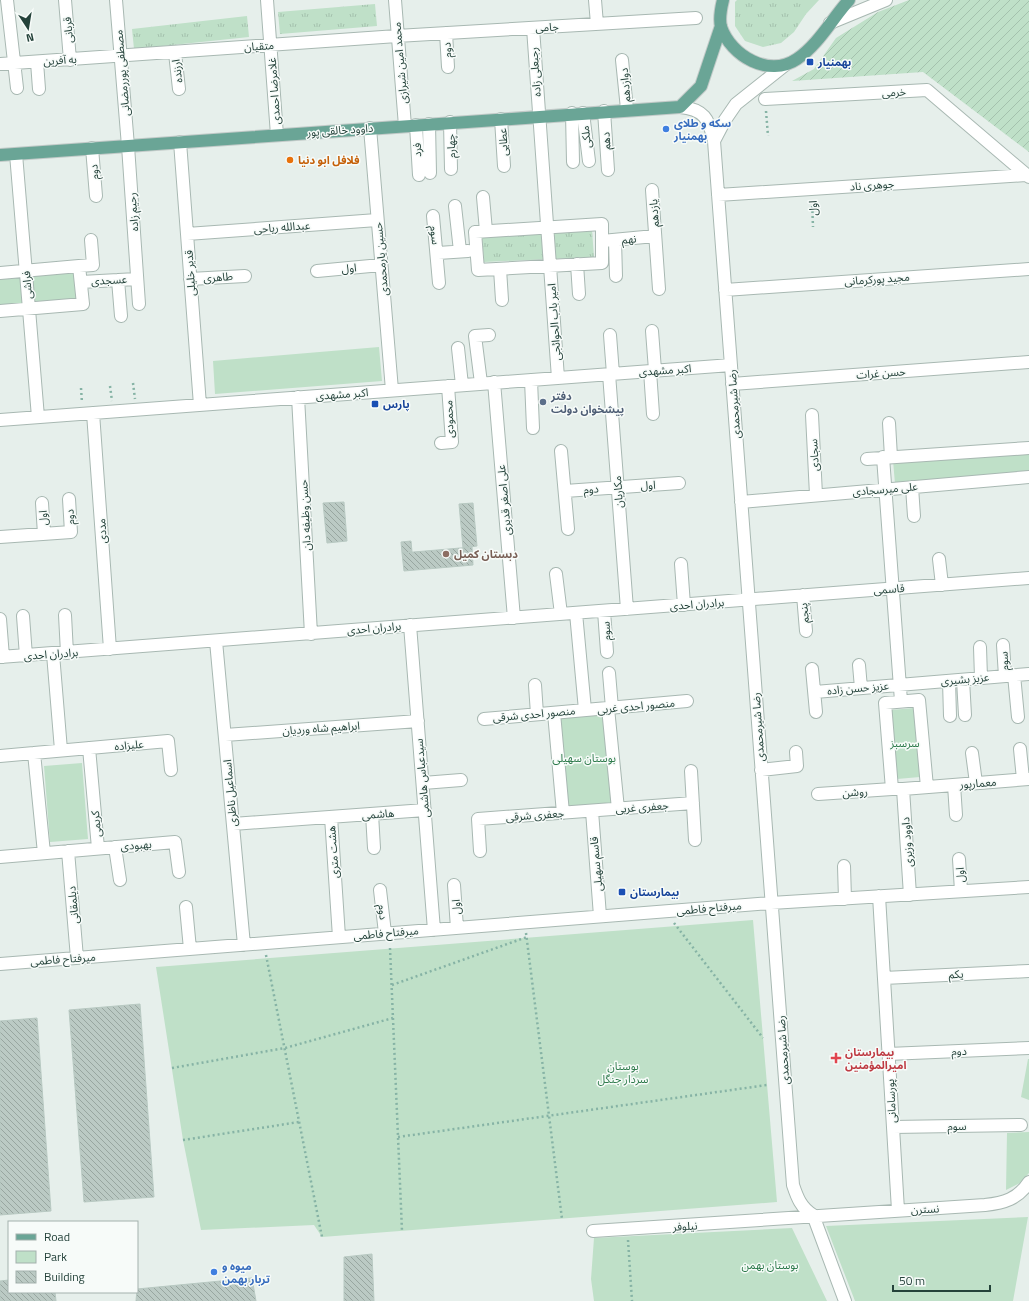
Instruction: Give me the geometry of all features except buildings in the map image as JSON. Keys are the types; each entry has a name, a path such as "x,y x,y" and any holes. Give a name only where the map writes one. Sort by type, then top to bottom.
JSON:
{"main road":[{"path":"720,2 721,26 728,43 739,54 758,65 771,66 784,65 796,60 808,51 849,0"},
{"path":"680,107 701,86 721,26"},
{"name":"داوود خالقی پور","path":"0,155 501,118 680,107"}],"street":[{"path":"7,0 17,88"},
{"name":"قربانی","path":"65,0 70,60"},
{"name":"مصطفی پوررمضانی","path":"116,0 128,146"},
{"name":"غلامرضا احمدی","path":"268,0 277,135"},
{"name":"محمد امین شیرازی","path":"395,0 397,36 411,125"},
{"path":"595,0 597,24"},
{"path":"830,23 886,0"},
{"name":"جامی","path":"397,36 696,18"},
{"name":"رجبعلی زاده","path":"533,28 538,116"},
{"name":"دوم","path":"446,33 448,67"},
{"name":"متقیان","path":"121,57 397,36"},
{"name":"ارزنده","path":"175,53 179,90"},
{"name":"به آفرین","path":"0,64 121,57"},
{"name":"دوازدهم","path":"622,60 627,110"},
{"path":"37,62 39,89"},
{"path":"714,141 725,120 736,104 784,65"},
{"name":"خرمی","path":"765,99 927,90 1028,176"},
{"name":"رضا شیرمحمدی","path":"680,107 696,110 708,120 714,141 793,1185 798,1200 806,1211 813,1215 845,1301"},
{"name":"دهم","path":"604,111 608,170"},
{"path":"573,162 578,113"},
{"name":"ملکی","path":"578,113 589,161"},
{"path":"538,116 547,226"},
{"name":"عطایی","path":"501,118 504,166"},
{"name":"چهارم","path":"450,122 451,169"},
{"name":"فرد","path":"411,125 424,174 429,124"},
{"name":"حسین یارمحمدی","path":"370,128 392,390"},
{"name":"قدیر خلیلی","path":"180,142 200,405"},
{"name":"رحیم زاده","path":"128,146 137,279"},
{"name":"دوم","path":"92,148 96,196"},
{"name":"فراشی","path":"16,154 38,417"},
{"name":"جوهری ناد","path":"718,195 1028,176"},
{"name":"یازدهم","path":"652,190 655,236"},
{"path":"482,197 486,231"},
{"path":"456,206 460,251"},
{"name":"سوم","path":"433,216 438,253"},
{"name":"عبدالله ریاحی","path":"187,234 377,220"},
{"path":"602,224 602,263 478,270 476,232 486,231 547,226 602,224"},
{"name":"امیر باب الحوائجی","path":"547,226 558,378"},
{"path":"655,236 659,289"},
{"name":"نهم","path":"602,241 655,236"},
{"path":"80,266 92,265 91,240"},
{"path":"615,240 616,276"},
{"path":"439,283 438,253 477,250"},
{"path":"577,264 579,294"},
{"name":"اول","path":"318,271 381,265"},
{"name":"عسجدی","path":"0,272 80,266 82,304 0,311"},
{"path":"500,269 502,300"},
{"name":"مجید پورکرمانی","path":"725,290 1029,269"},
{"name":"طاهری","path":"190,279 245,276"},
{"path":"137,279 139,304"},
{"name":"عسجدی","path":"81,282 137,279"},
{"path":"118,280 121,316"},
{"path":"652,331 653,414"},
{"path":"481,384 475,336 489,335"},
{"name":"مکاریان","path":"610,335 618,487 627,609"},
{"path":"458,348 462,385"},
{"name":"حسن غرات","path":"732,384 1029,362"},
{"name":"اکبر مشهدی","path":"0,420 731,365"},
{"path":"531,380 533,428"},
{"name":"علی اصغر قدیری","path":"494,382 514,618"},
{"name":"محمودی","path":"448,386 452,442"},
{"name":"حسن وظیفه دان","path":"298,397 311,634"},
{"name":"مددی","path":"93,413 110,649"},
{"name":"سجادی","path":"812,415 816,495"},
{"path":"889,423 886,489 901,701"},
{"path":"867,458 1029,448"},
{"path":"561,451 568,529"},
{"name":"علی میرسجادی","path":"741,502 1029,477"},
{"name":"اول","path":"618,487 679,483"},
{"name":"دوم","path":"565,491 618,487"},
{"path":"912,487 914,516"},
{"name":"دوم","path":"44,534 71,532 69,499"},
{"name":"اول","path":"42,503 44,534"},
{"path":"0,537 44,534"},
{"path":"939,559 942,585"},
{"path":"681,564 684,605"},
{"path":"556,574 561,614"},
{"name":"قاسمی","path":"748,600 1029,578"},
{"name":"پنجم","path":"802,596 806,631"},
{"name":"برادران احدی","path":"1,657 748,600"},
{"name":"سوم","path":"604,611 607,652"},
{"path":"576,613 585,710"},
{"path":"65,615 67,653"},
{"path":"23,616 26,656"},
{"path":"0,619 1,657"},
{"name":"سیدعباس هاشمی","path":"410,626 434,930"},
{"name":"اسماعیل ناظری","path":"216,641 244,945"},
{"name":"سوم","path":"1002,645 1010,675 1018,717"},
{"path":"980,648 981,678"},
{"path":"54,654 61,750"},
{"path":"859,665 861,688"},
{"path":"812,669 816,712"},
{"path":"609,673 610,708 618,809"},
{"name":"عزیز بشیری","path":"900,685 1029,674"},
{"path":"963,680 965,715"},
{"path":"949,681 950,716"},
{"path":"534,685 537,714"},
{"name":"عزیز حسن زاده","path":"815,692 900,685"},
{"path":"919,700 927,786 898,789 885,703 901,701 919,700"},
{"name":"منصور احدی غربی","path":"585,710 687,701"},
{"name":"منصور احدی شرقی","path":"484,719 585,710"},
{"path":"554,713 563,813"},
{"name":"ابراهیم شاه وردیان","path":"225,735 418,721"},
{"name":"علیزاده","path":"89,748 168,741 171,770"},
{"path":"0,756 89,748"},
{"name":"کریمی","path":"0,857 98,848 89,748"},
{"path":"1020,749 1026,779"},
{"path":"761,770 797,766 796,752"},
{"path":"34,753 44,853"},
{"path":"972,753 976,783"},
{"path":"691,771 696,840"},
{"name":"معمارپور","path":"927,786 1026,779"},
{"path":"423,783 461,780"},
{"path":"954,784 956,815"},
{"name":"روشن","path":"818,794 898,789"},
{"name":"داوود وزیری","path":"898,789 910,894"},
{"name":"جعفری غربی","path":"592,811 693,803"},
{"name":"هاشمی","path":"331,817 425,810"},
{"name":"جعفری شرقی","path":"480,851 478,819 592,811"},
{"name":"قاسم سهیلی","path":"592,811 600,916"},
{"path":"372,814 374,848"},
{"name":"هشت متری","path":"233,824 331,817 339,937"},
{"name":"بهبودی","path":"98,848 175,842 179,872"},
{"path":"115,847 120,880"},
{"name":"دیلمقانی","path":"68,851 77,958"},
{"name":"اول","path":"959,859 961,891"},
{"path":"844,866 846,898"},
{"name":"اول","path":"454,886 457,928"},
{"path":"771,903 1029,887"},
{"name":"دوم","path":"380,890 385,933"},
{"name":"پورسامانی","path":"879,896 898,1210"},
{"name":"میرفتاح فاطمی","path":"0,964 771,903"},
{"path":"186,908 190,949"},
{"name":"یکم","path":"884,978 1029,971"},
{"name":"دوم","path":"888,1054 1029,1048"},
{"name":"سوم","path":"893,1127 1021,1125"},
{"name":"نسترن","path":"778,1220 813,1215 1004,1203 1017,1196 1029,1182"},
{"name":"نیلوفر","path":"593,1231 778,1220"}],"path":[{"path":"765,99 768,136"},
{"name":"اول","path":"812,189 813,227"},
{"path":"665,912 763,1038"},
{"path":"524,922 562,1219"},
{"path":"392,985 526,937"},
{"path":"264,943 322,1237"},
{"path":"390,948 402,1230"},
{"path":"172,1068 285,1048 393,1018"},
{"path":"398,1136 767,1085"},
{"path":"183,1140 299,1122"},
{"path":"627,1229 632,1301"}],"green space":[{"path":"737,0 819,0 806,14 794,32 781,43 763,47 745,41 735,26 735,2"},
{"path":"909,0 1029,0 1029,152 923,72 792,81 814,69 836,38 878,12"},
{"path":"375,4 377,26 280,34 278,12"},
{"path":"247,16 249,37 134,49 132,29"},
{"path":"592,230 594,257 484,262 482,237"},
{"path":"74,270 77,299 0,306 0,277"},
{"path":"379,347 382,381 215,394 213,361"},
{"path":"1029,450 1029,474 895,484 893,460"},
{"name":"بوستان سهیلی","path":"607,708 613,803 562,807 555,712"},
{"name":"سرسبز","path":"914,708 920,777 897,779 891,710"},
{"path":"82,763 88,839 50,842 44,766"},
{"name":"بوستان سردار جنگل","path":"753,920 777,1202 322,1237 314,1225 201,1230 183,1140 156,967"},
{"path":"1029,1059 1029,1100 1021,1097"},
{"path":"1029,1132 1029,1173 1020,1183 1006,1190 1007,1133"},
{"path":"1028,1217 1013,1301 855,1301 826,1226"},
{"name":"بوستان بهمن","path":"792,1228 827,1301 594,1301 591,1279 594,1238"}],"place":[{"name":"بهمنیار","path":"810,62"},
{"name":"سکه و طلای بهمنیار","path":"666,129"},
{"name":"فلافل ابو دنیا","path":"290,160"},
{"name":"دفتر پیشخوان دولت","path":"543,402"},
{"name":"پارس","path":"375,404"},
{"name":"دبستان کمیل","path":"446,554"},
{"name":"بیمارستان","path":"622,892"},
{"name":"بیمارستان امیرالمؤمنین","path":"836,1058"},
{"name":"میوه و تربار بهمن","path":"214,1272"}]}
